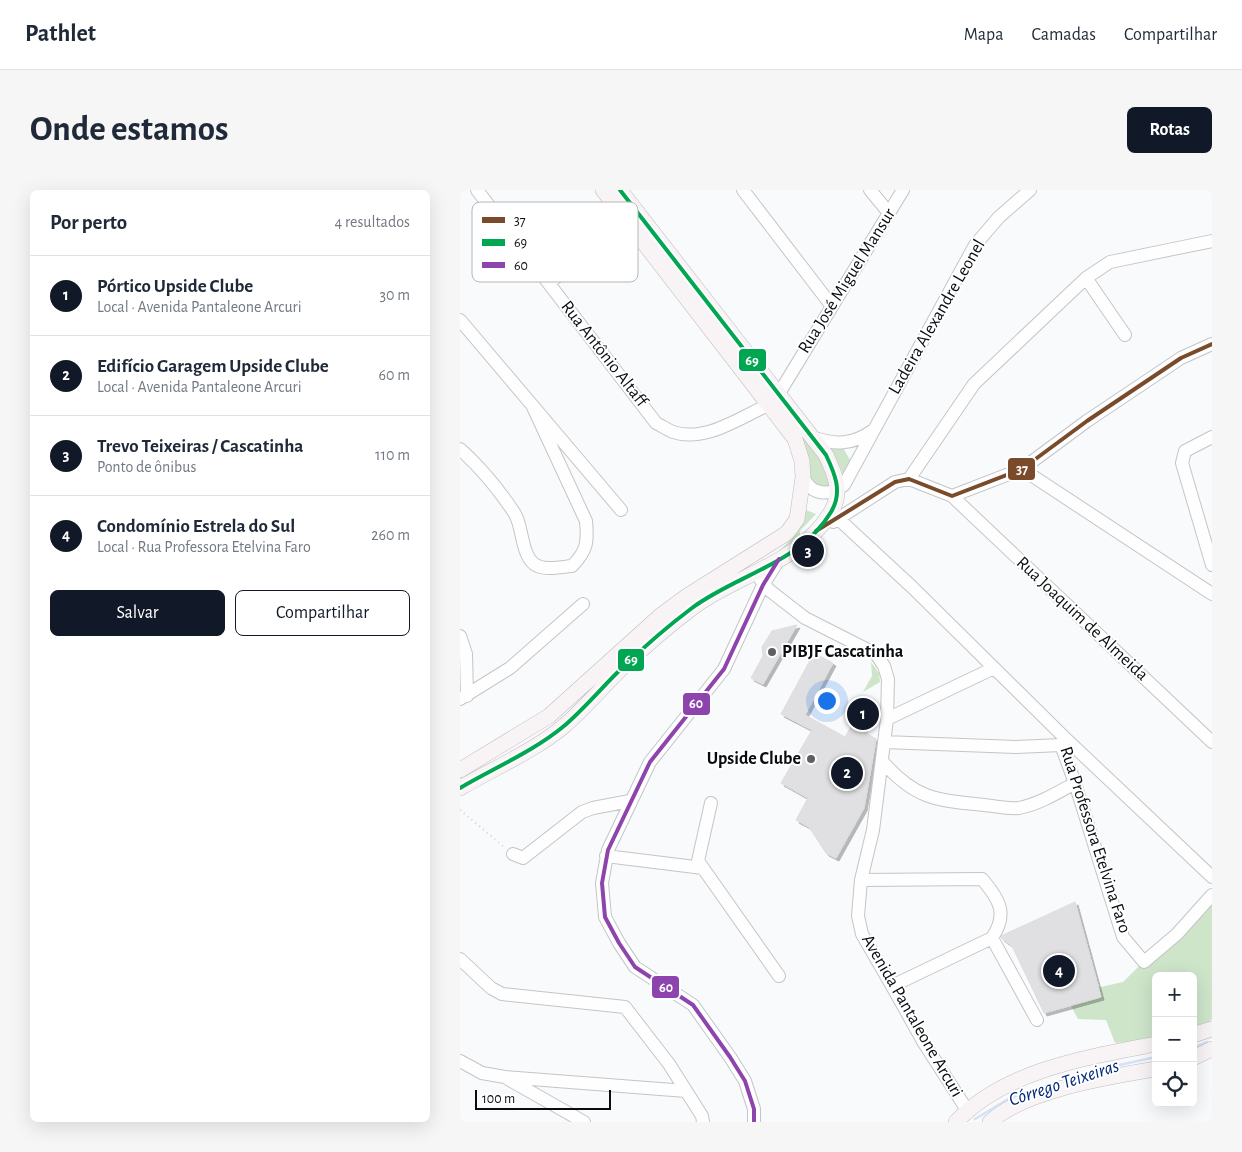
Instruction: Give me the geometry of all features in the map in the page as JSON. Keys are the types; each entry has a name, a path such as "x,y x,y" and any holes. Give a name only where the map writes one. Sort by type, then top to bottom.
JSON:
{"main road":[{"path":"603,190 610,202"},
{"path":"620,190 629,202"},
{"path":"460,770 549,716 660,616 687,596 787,533 793,527 798,514 802,482 802,461 796,439 773,400 765,378 638,213"},
{"path":"460,788 564,726 624,666 694,607 759,579 779,559 805,542 835,515 837,490 835,474 826,455 812,437 773,400 638,241"},
{"path":"759,579 754,567 757,562 783,544 798,527 805,493 802,482"},
{"path":"1197,1034 1211,1032"},
{"path":"956,1122 969,1116 1012,1083 1074,1062 1152,1045"},
{"path":"1197,1056 1212,1048"},
{"path":"990,1122 1016,1104 1080,1084 1152,1069"}],"street":[{"name":"Rua Antônio Altaff","path":"477,190 486,202"},
{"path":"743,190 831,305"},
{"path":"870,190 889,213"},
{"name":"Rua José Miguel Mansur","path":"773,400 903,190"},
{"name":"Ladeira Alexandre Leonel","path":"837,490 844,485 975,245 999,217 1030,190"},
{"path":"910,479 974,384 1086,278 1110,262 1212,241"},
{"path":"1086,278 1125,335"},
{"name":"Rua Antônio Altaff","path":"549,283 656,423 674,432 698,434 721,427 773,400"},
{"path":"460,320 621,510"},
{"path":"835,515 894,482 910,479 952,496 1022,469 1087,420 1165,368 1181,358 1212,344"},
{"name":"Rua José Miguel Mansur","path":"765,378 777,379 792,372"},
{"path":"460,449 476,463 516,515 528,556 533,563 542,568 572,566 583,555 588,536 586,521 533,407"},
{"name":"Ladeira Alexandre Leonel","path":"812,437 832,442 853,442 874,429"},
{"path":"1212,437 1185,451 1182,462 1212,565"},
{"path":"1022,469 1212,594"},
{"path":"802,482 817,492 831,493 837,490"},
{"name":"Rua Joaquim de Almeida","path":"952,496 1212,742"},
{"name":"Rua Professora Etelvina Faro","path":"835,515 912,587 994,668 1062,741 1212,877"},
{"path":"754,1122 754,1109 745,1081 693,1006 635,967 619,944 605,917 602,882 606,856 630,801 650,762 724,669 759,579"},
{"name":"Avenida Pantaleone Arcuri","path":"759,579 805,618 876,654 884,666 888,679 887,719 873,830 861,880 858,916 862,934 924,1043 969,1116"},
{"path":"463,697 510,668 583,604"},
{"path":"460,636 466,654 463,697"},
{"path":"887,719 994,668"},
{"path":"884,742 1016,747 1062,741"},
{"name":"Rua Professora Etelvina Faro","path":"1062,741 1123,937 1144,962 1177,934 1212,895"},
{"path":"882,760 899,780 916,791 941,801 1018,808 1050,798 1075,783"},
{"path":"513,854 522,858 582,812 630,801"},
{"path":"710,803 698,861 779,976"},
{"path":"606,856 703,868"},
{"path":"861,880 982,879 998,902 1002,913 1001,925 992,938 892,986"},
{"path":"992,938 1037,1020"},
{"path":"460,959 491,988 502,994 625,1008 649,1036 702,1116 703,1122"},
{"path":"460,1061 482,1073 505,1077 686,1091"},
{"path":"505,1077 584,1122"}],"path":[{"path":"460,810 513,854"}],"green space":[{"path":"788,415 827,467 832,485 821,487 810,481 805,444"},
{"path":"826,448 843,448 852,463 844,476 836,459"},
{"path":"806,510 816,514 800,531 800,537 771,557 793,536 801,525"},
{"path":"871,662 879,673 880,682 863,692 872,676"},
{"path":"1212,894 1212,1019 1199,1034 1197,1034 1197,972 1152,972 1152,1039 1115,1043 1106,1020 1078,1019 1065,995 1123,982"}],"building":[{"name":"PIBJF Cascatinha","path":"797,625 763,684 751,678 763,656 762,647 772,631"},
{"path":"814,653 833,663 805,715 845,737 861,710 871,715 863,731 876,739 864,808 836,858 826,853 809,827 796,820 808,798 781,783 812,730 781,714"},
{"path":"1075,902 1101,997 1044,1013 1012,946 1001,938 1003,935"}],"waterway":[{"name":"Córrego Teixeiras","path":"1197,1046 1207,1042"},
{"name":"Córrego Teixeiras","path":"975,1119 1015,1095 1101,1069 1152,1058"}],"transit line":[{"name":"69","path":"620,190 629,202"},
{"name":"69","path":"460,788 527,751 564,726 631,659 665,629 709,596 767,567 803,544 818,529 835,505 837,497 835,476 826,455 638,213"},
{"name":"37","path":"816,531 895,482 909,479 952,496 1022,469 1087,421 1181,358 1212,344"},
{"name":"60","path":"754,1122 754,1109 745,1081 693,1005 635,967 619,943 605,917 602,883 608,850 650,762 724,669 763,585 779,559"}],"place":[{"name":"Trevo Teixeiras / Cascatinha","path":"808,551"},
{"name":"PIBJF Cascatinha","path":"772,652"},
{"name":"Pórtico Upside Clube","path":"863,714"},
{"name":"Upside Clube","path":"811,759"},
{"name":"Edifício Garagem Upside Clube","path":"847,773"},
{"name":"Condomínio Estrela do Sul","path":"1059,971"}]}
